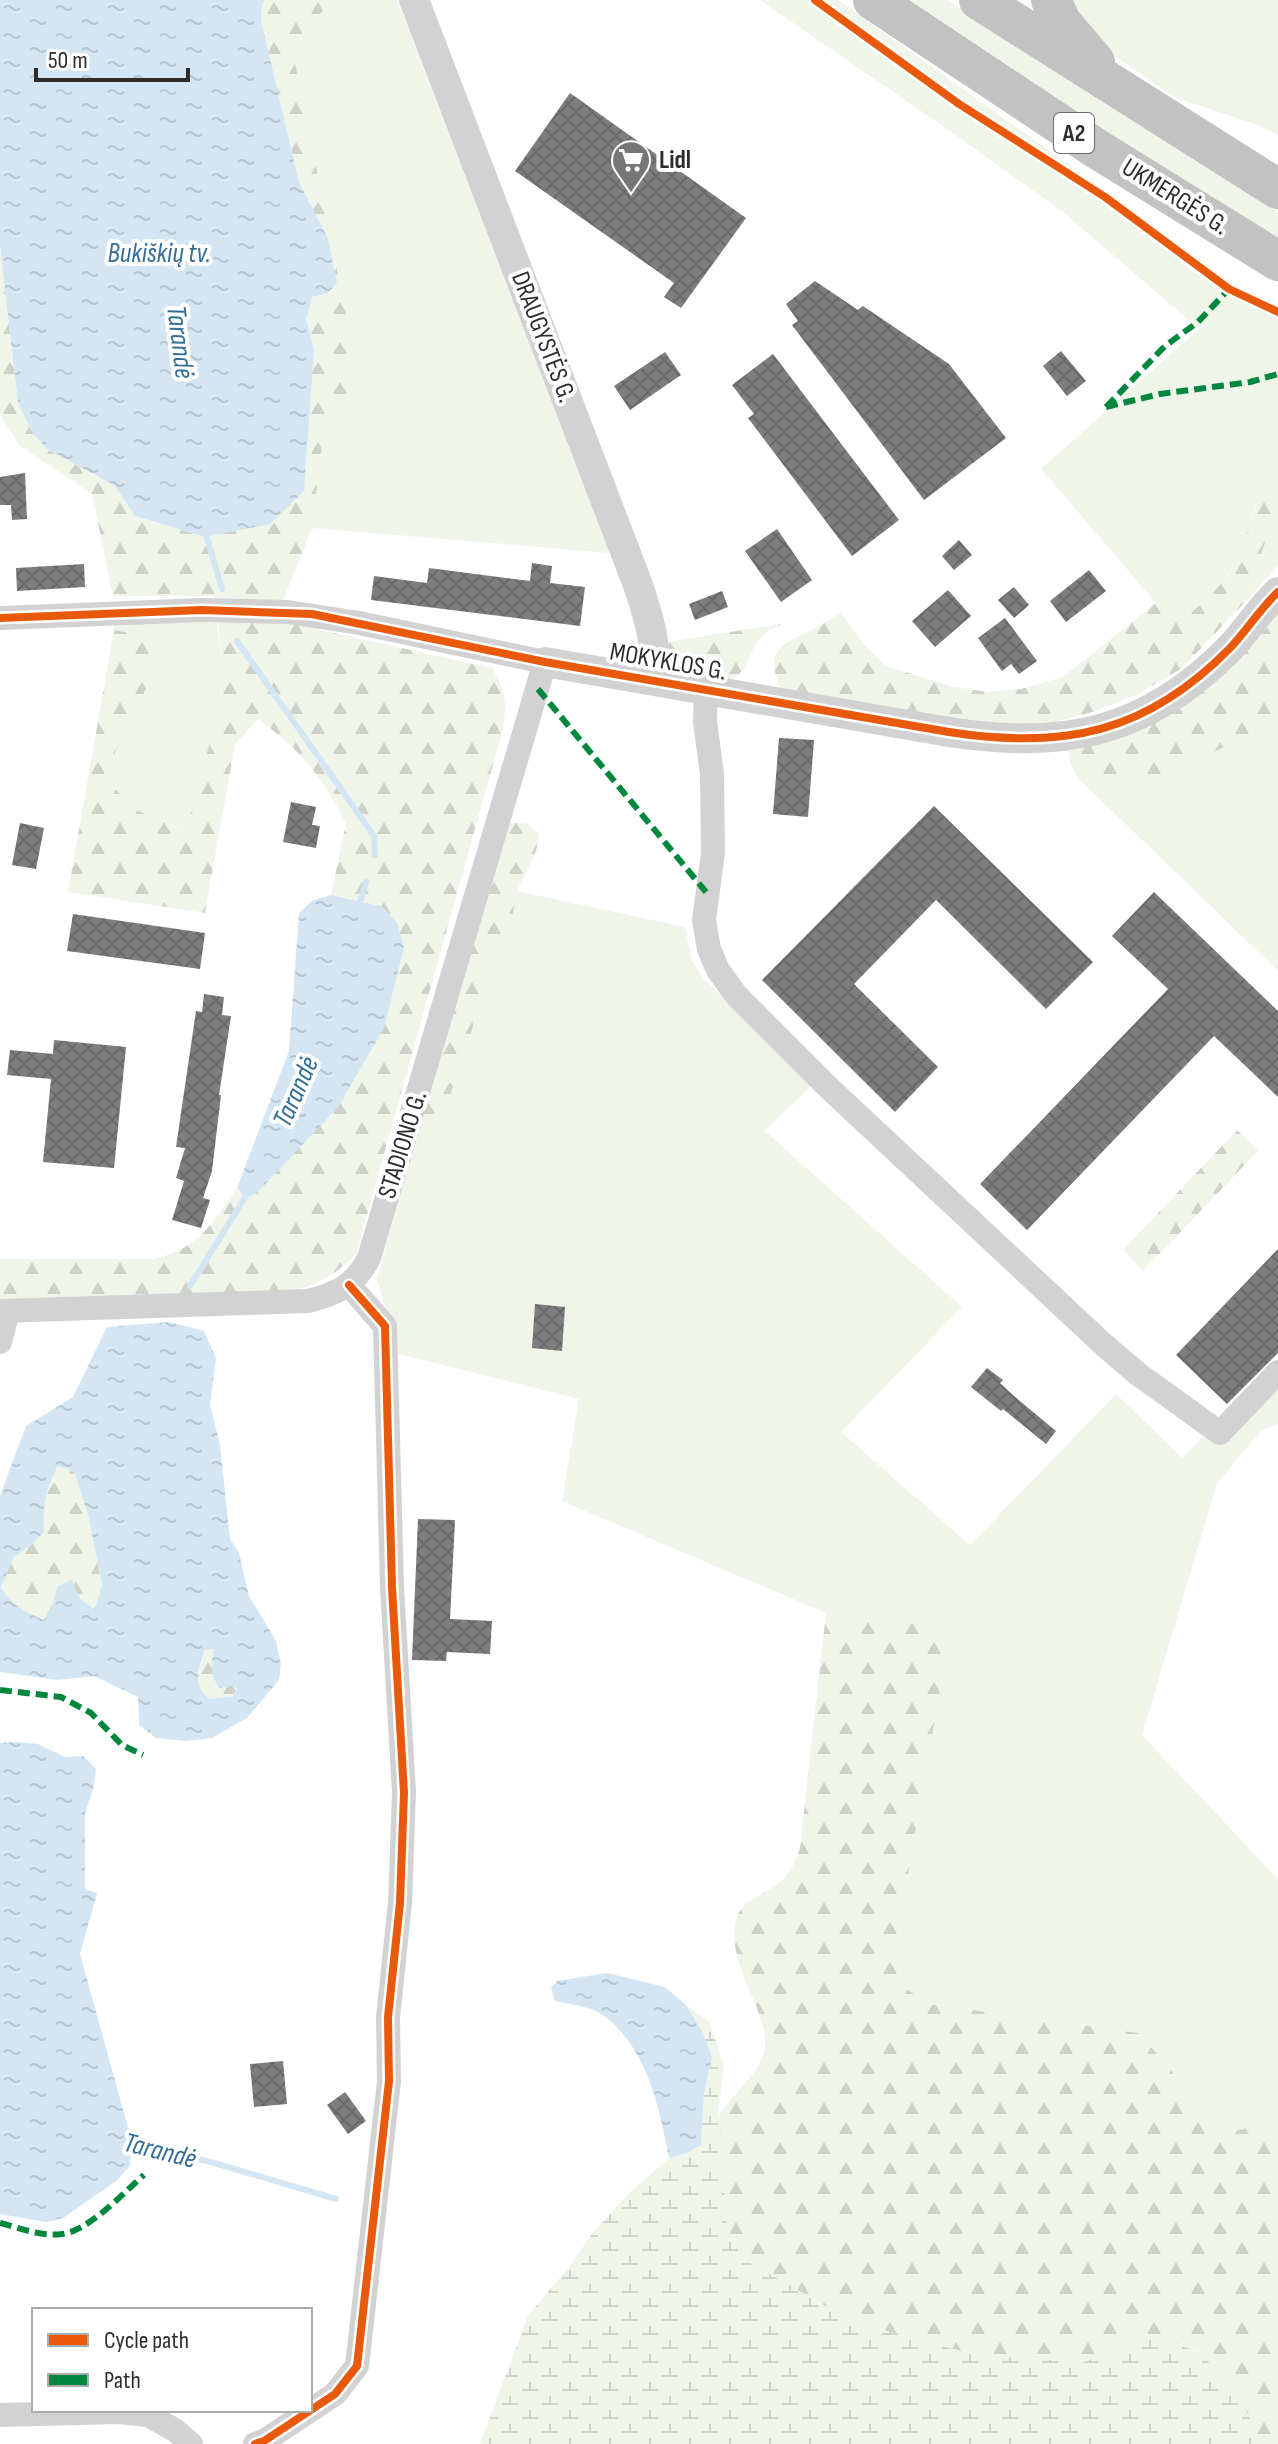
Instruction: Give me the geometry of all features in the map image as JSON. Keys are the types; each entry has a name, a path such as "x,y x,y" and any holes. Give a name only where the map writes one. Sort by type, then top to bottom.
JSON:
{"highway":[{"name":"UKMERGĖS G.","path":"873,0 1097,149 1278,261"},
{"name":"A2","path":"979,0 1278,189"},
{"path":"1051,0 1061,22 1118,90"}],"street":[{"name":"DRAUGYSTĖS G.","path":"414,0 638,585 655,650 652,678"},
{"name":"MOKYKLOS G.","path":"0,618 202,610 288,612 359,623 545,662 983,737 1045,739 1094,731 1127,721 1182,691 1232,646 1278,592"},
{"name":"STADIONO G.","path":"349,1285 361,1274 369,1258 545,662"},
{"path":"706,690 713,853 704,920 709,949 718,970 736,995 829,1088 1111,1351 1220,1433 1278,1372"},
{"path":"0,1342 4,1311 308,1301 330,1296 349,1285 385,1326 392,1587 404,1793 400,1903 388,2017 389,2081 357,2366 335,2394 312,2409"},
{"path":"0,2415 119,2412 148,2415 175,2430 191,2444"},
{"path":"255,2444 308,2412"}],"green space":[{"path":"265,0 340,0 322,12 303,32 295,63 353,350 353,384 323,437 312,528 275,620 492,668 505,698 503,729 356,1254 328,1277 294,1291 0,1302 0,1259 155,1259 194,1241 212,1223 237,1188 245,1198 383,907 331,895 346,823 309,765 258,719 235,744 205,913 68,892 114,630 150,636 150,680 103,777 136,810 186,832 220,704 224,666 214,596 113,596 92,494 20,446 0,415 0,247 18,403 47,449 115,486 135,516 205,537 309,395 314,349 306,319 312,297 328,293 328,239 299,182 261,20"},
{"path":"340,0 397,0 611,553 312,528 323,437 336,412 295,63 299,40 308,25"},
{"path":"760,0 838,0 1124,204 1184,265 1278,318 1278,470 1254,508 1247,538 1237,561 1216,591 1187,616 1156,603 1041,469 1199,329 1068,216"},
{"path":"908,0 948,0 1278,212 1278,244 1057,103"},
{"path":"1063,0 1278,0 1278,135 1258,125 1176,98 1103,48"},
{"path":"1278,470 1278,517 1263,548 1252,595 1181,669 1138,694 1093,712 1054,722 1005,724 957,720 781,689 774,660 781,647 841,613 864,645 886,666 950,686 987,692 1021,689 1063,677 1156,603 1187,616 1208,597 1237,560 1263,490"},
{"path":"1278,517 1278,564 1252,595 1263,548"},
{"path":"1278,609 1278,721 1164,776 1125,783 1079,779 1070,763 1068,749"},
{"path":"216,618 224,666 220,704 187,832 136,810 102,777 150,680 150,636 114,630 114,621"},
{"path":"782,624 760,638 746,665 732,679 690,675 678,665 666,642"},
{"path":"1278,721 1278,971 1079,779 1125,783 1164,776"},
{"path":"510,823 527,823 539,834 536,851 517,891 509,936 492,962 483,984 472,1030 446,1107 436,1114 422,1115"},
{"path":"517,891 685,927 692,961 704,979 811,1086 765,1131 962,1307 841,1432 970,1545 1116,1394 1182,1458 1278,1359 1278,1424 1261,1431 1217,1483 1142,1735 1278,1879 1278,2116 1260,2125 1235,2131 1207,2115 1185,2095 1171,2069 1138,2033 929,2004 908,1990 893,1960 947,1650 927,1627 826,1613 562,1501 579,1399 398,1354 377,1279 422,1115 446,1107 472,1030 483,984 492,962 509,936"},
{"path":"1237,1130 1258,1151 1143,1271 1123,1250"},
{"path":"58,1466 74,1472 88,1514 102,1586 95,1611 80,1598 57,1587 53,1606 44,1620 19,1607 0,1587 14,1557 44,1532 46,1498"},
{"path":"826,1613 927,1626 947,1650 893,1960 908,1990 929,2004 1138,2033 1171,2069 1185,2095 1207,2115 1235,2131 1260,2125 1278,2116 1278,2444 1256,2444 1258,2439 1200,2352 1152,2335 1084,2362 976,2355 853,2322 745,2260 727,2227 718,2115 757,2068 765,2046 764,2029 737,1956 734,1938 736,1919 748,1902 786,1877 800,1848"},
{"path":"215,1648 233,1686 238,1690 224,1698 208,1699 200,1687 198,1676 205,1649"},
{"path":"686,2005 709,2022 724,2065 718,2115 727,2227 745,2260 853,2322 976,2355 1084,2362 1152,2335 1199,2352 1240,2395 1258,2439 1256,2444 480,2444 528,2316 592,2234 629,2193 669,2158 685,2154 701,2144 704,2094 712,2057 703,2033"}],"water":[{"name":"Bukiškių tv.","path":"0,0 265,0 261,20 299,182 328,239 337,282 328,293 312,297 306,319 314,349 304,491 270,524 205,537 135,516 115,486 47,449 32,432 18,403 0,247"},
{"path":"331,895 383,907 397,923 404,947 384,1028 338,1107 257,1193 245,1198 237,1188 289,1051 299,913 312,901"},
{"path":"169,1322 204,1331 216,1358 210,1405 220,1445 230,1539 239,1553 249,1596 276,1641 281,1664 279,1680 247,1718 212,1738 186,1741 156,1738 139,1725 138,1697 94,1676 58,1680 0,1672 0,1496 26,1426 73,1397 107,1327","holes":["58,1466 74,1472 88,1514 102,1585 95,1610 80,1598 71,1579 57,1587 53,1606 44,1620 19,1607 1,1587 14,1557 44,1532 46,1498","205,1649 214,1649 212,1670 220,1688 232,1686 238,1689 233,1696 209,1699 203,1693 198,1676"]},
{"path":"0,1743 38,1744 65,1757 83,1756 96,1769 85,1814 85,1889 97,1893 80,1954 132,2142 130,2166 116,2181 63,2218 46,2222 0,2214"},
{"path":"607,1973 665,1987 686,2005 703,2033 712,2057 704,2094 701,2145 685,2154 669,2158 649,2080 631,2045 618,2029 598,2012 555,2001 551,1988 557,1981"}],"building":[{"name":"Lidl","path":"570,93 746,218 681,308 664,297 674,283 515,171"},
{"path":"815,281 858,310 863,306 949,364 1006,438 924,500 792,325 798,321 786,304"},
{"path":"1061,351 1086,381 1067,396 1043,366"},
{"path":"665,352 681,375 630,410 614,386"},
{"path":"773,354 899,520 852,556 748,418 754,414 732,385"},
{"path":"25,473 27,519 12,520 11,505 0,505 0,477"},
{"path":"777,529 812,580 781,602 745,551"},
{"path":"959,540 972,555 954,570 942,556"},
{"path":"532,563 552,566 550,583 585,587 580,626 371,600 374,576 427,583 429,568 530,581"},
{"path":"84,564 85,587 17,591 16,568"},
{"path":"1089,570 1106,591 1066,622 1050,601"},
{"path":"1014,587 1029,605 1014,618 998,600"},
{"path":"948,590 971,616 935,647 912,621"},
{"path":"722,591 728,607 695,620 689,604"},
{"path":"1005,618 1037,661 1019,674 1011,664 1002,671 978,638"},
{"path":"779,738 814,740 808,817 773,814"},
{"path":"291,802 316,807 312,825 320,826 316,848 283,842"},
{"path":"934,806 1093,962 1046,1009 936,900 854,984 938,1067 895,1112 762,980"},
{"path":"20,823 44,828 36,869 12,865"},
{"path":"1154,892 1278,1011 1278,1097 1214,1036 1027,1230 980,1184 1168,989 1112,936"},
{"path":"73,914 205,933 200,969 67,951"},
{"path":"204,994 224,997 222,1015 231,1016 212,1171 203,1198 210,1200 201,1228 172,1220 184,1181 176,1178 185,1148 176,1147 196,1011 202,1012"},
{"path":"54,1040 126,1047 114,1168 43,1162 51,1079 7,1075 10,1050 53,1054"},
{"path":"1278,1249 1278,1353 1227,1404 1176,1355"},
{"path":"535,1304 565,1307 562,1351 532,1348"},
{"path":"987,1368 1003,1380 1000,1383 1014,1396 1056,1431 1046,1444 971,1387"},
{"path":"418,1519 455,1520 450,1619 492,1621 490,1654 447,1652 446,1661 412,1660"},
{"path":"283,2061 287,2104 254,2107 250,2064"},
{"path":"345,2092 366,2121 348,2134 327,2105"}],"waterway":[{"name":"Tarandė","path":"205,531 222,589"},
{"name":"Tarandė","path":"237,641 374,836 375,855"},
{"name":"Tarandė","path":"358,909 366,882"},
{"name":"Tarandė","path":"190,1286 249,1191"},
{"name":"Tarandė","path":"124,2141 211,2162 336,2199"}],"marked path":[{"path":"1106,407 1165,346 1198,322 1229,289"},
{"path":"1106,407 1160,394 1250,382 1278,374"},
{"path":"538,689 706,892"},
{"path":"0,1690 61,1697 91,1713 122,1745 143,1755"},
{"path":"0,2223 47,2234 72,2231 95,2218 144,2175"}],"cycle path":[{"path":"815,0 959,104 1105,197 1229,289 1278,312"},
{"path":"0,618 202,610 312,614 545,662 949,732 1030,738 1067,736 1102,729 1135,717 1167,700 1199,677 1230,648 1278,592"},
{"path":"312,2409 335,2394 357,2366 389,2081 388,2017 400,1903 404,1793 392,1587 385,1326 349,1285"},
{"path":"255,2444 308,2412"}],"place":[{"name":"Lidl","path":"631,194"}]}
